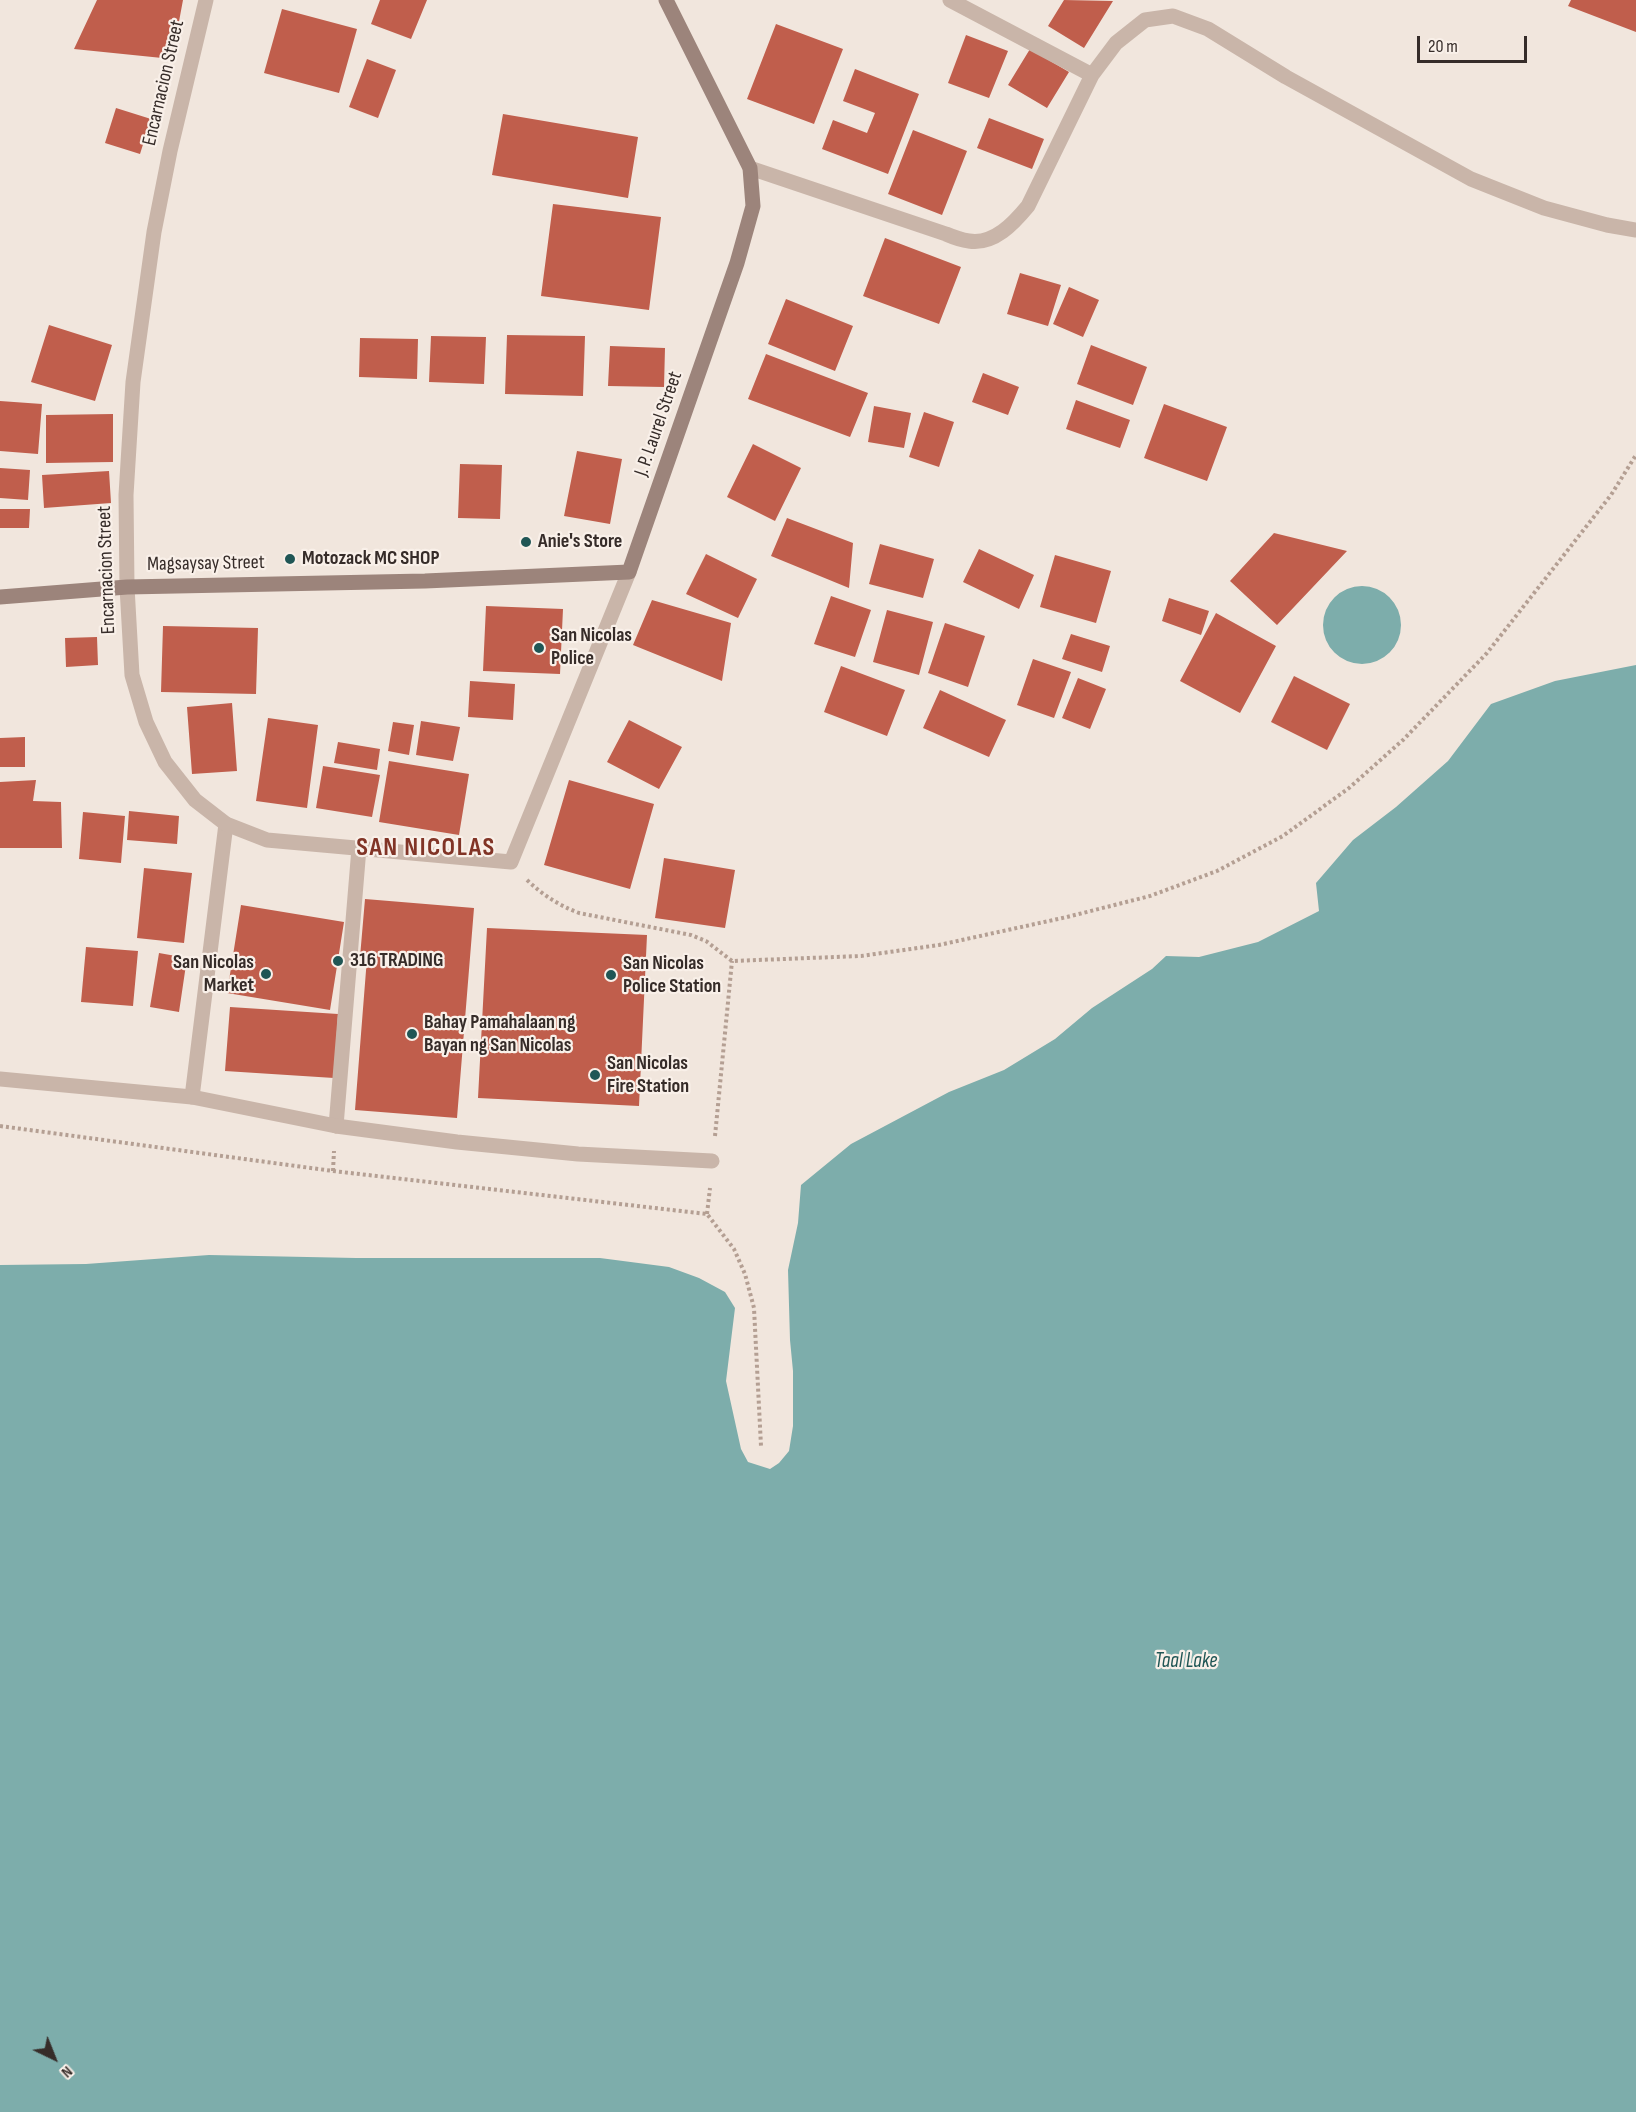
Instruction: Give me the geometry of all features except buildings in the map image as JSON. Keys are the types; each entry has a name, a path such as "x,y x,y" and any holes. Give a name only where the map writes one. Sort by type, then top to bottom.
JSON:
{"main road":[{"name":"J. P. Laurel Street","path":"629,572 737,263 753,206 750,168 666,0"},
{"name":"Magsaysay Street","path":"0,597 127,586 425,581 629,572"}],"street":[{"name":"Encarnacion Street","path":"206,0 170,151 154,232 135,370 126,495 127,586 132,675 146,722 165,762 195,800 226,824 267,840 511,862"},
{"path":"950,0 1092,75"},
{"path":"750,168 971,242 994,237 1015,222 1028,206 1092,75 1116,43 1145,20 1173,15 1208,28 1286,76 1471,179 1544,208 1607,225 1636,230"},
{"name":"J. P. Laurel Street","path":"511,862 629,572"},
{"path":"192,1097 226,824"},
{"path":"336,1126 359,848"},
{"path":"0,1079 192,1097 336,1126 457,1142 578,1154 712,1161"}],"path":[{"path":"511,862 538,890 565,908 579,913 691,935 706,941 732,961 861,956 939,945 1150,896 1217,871 1283,836 1349,788 1403,740 1487,653 1611,495 1636,455"},
{"path":"712,1161 732,961"},
{"path":"0,1126 333,1171 707,1214 734,1250 745,1274 754,1308 761,1446"}],"water":[{"path":"1362,586 1377,589 1390,597 1398,610 1401,625 1398,640 1390,653 1377,661 1362,664 1347,661 1334,653 1326,640 1323,625 1326,610 1334,597 1347,589"},
{"name":"Taal Lake","path":"1636,665 1636,2112 0,2112 0,1265 86,1264 209,1255 356,1258 600,1258 669,1267 699,1278 725,1292 735,1308 726,1381 741,1449 748,1462 770,1469 779,1463 789,1451 793,1426 788,1270 798,1223 801,1185 851,1144 949,1092 1004,1070 1055,1039 1092,1008 1152,969 1166,956 1199,957 1258,942 1319,911 1316,883 1353,840 1396,807 1448,761 1491,704 1555,681"}],"place":[{"name":"Anie's Store","path":"526,542"},
{"name":"Motozack MC SHOP","path":"290,559"},
{"name":"San Nicolas Police","path":"539,648"},
{"name":"316 TRADING","path":"338,961"},
{"name":"San Nicolas Market","path":"266,974"},
{"name":"San Nicolas Police Station","path":"611,975"},
{"name":"Bahay Pamahalaan ng Bayan ng San Nicolas","path":"412,1034"},
{"name":"San Nicolas Fire Station","path":"595,1075"}],"district":[{"name":"SAN NICOLAS","path":"426,848"}]}
